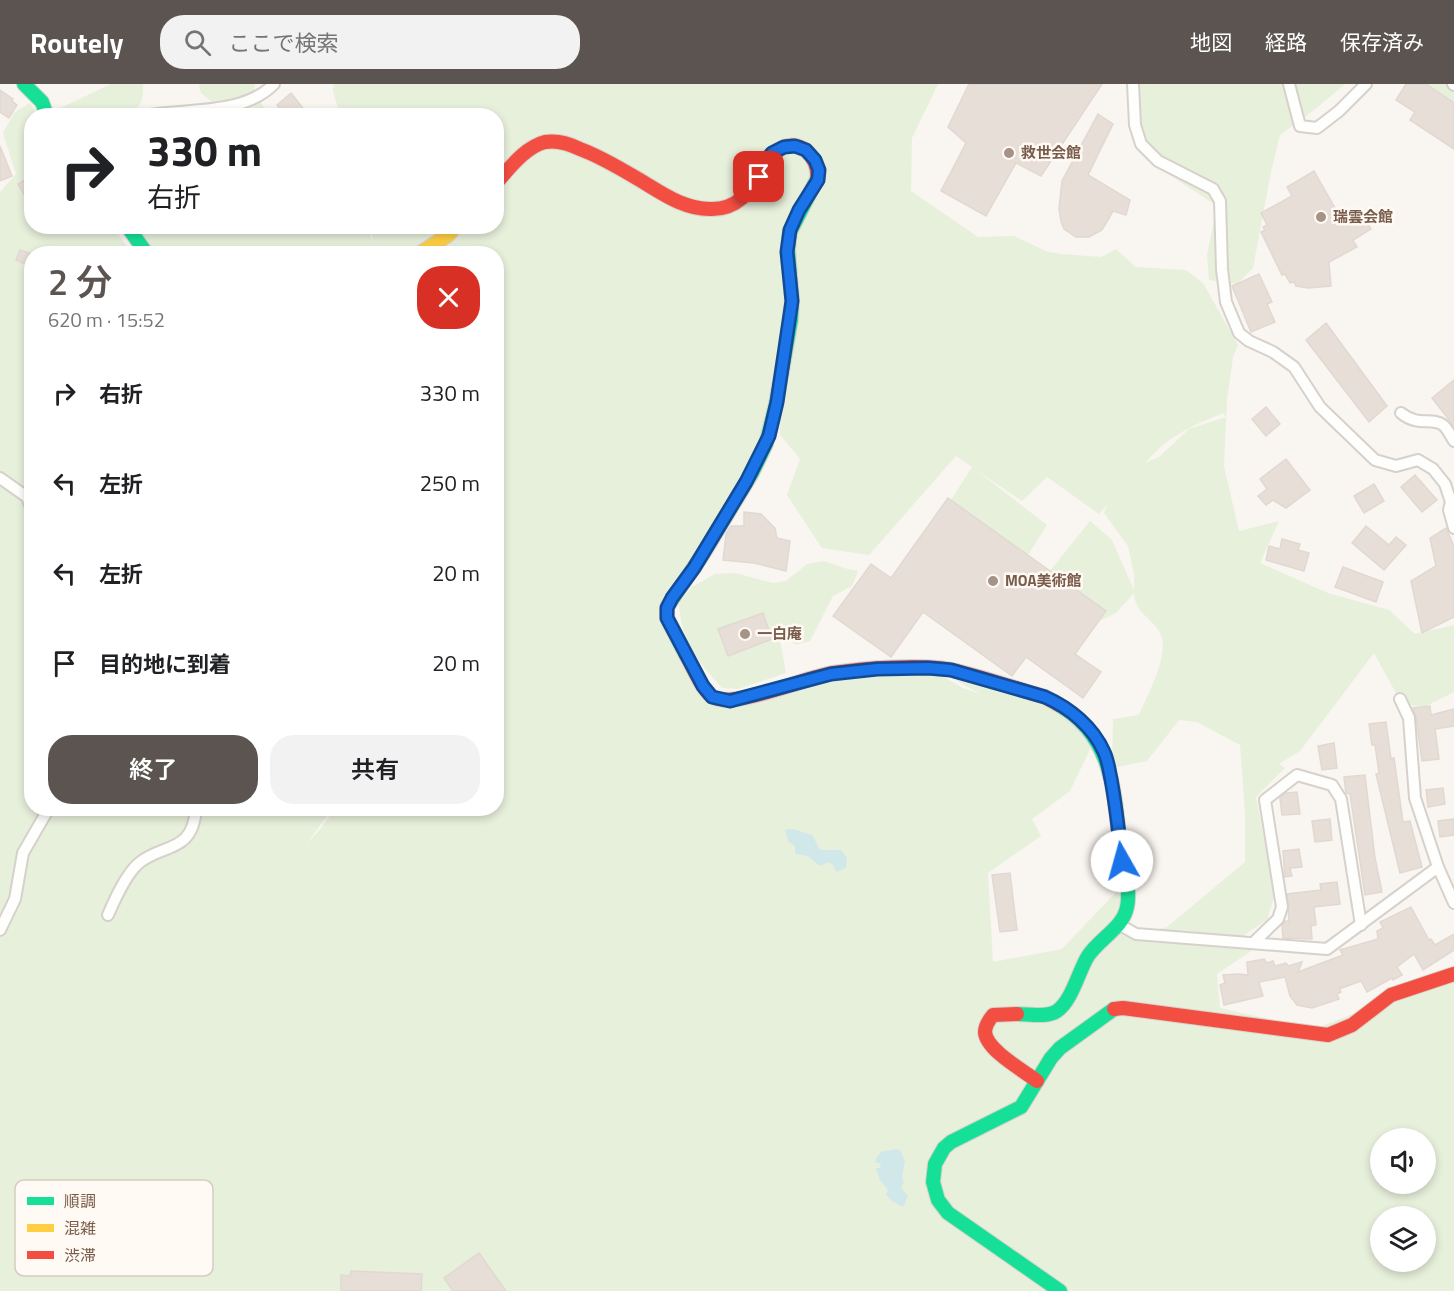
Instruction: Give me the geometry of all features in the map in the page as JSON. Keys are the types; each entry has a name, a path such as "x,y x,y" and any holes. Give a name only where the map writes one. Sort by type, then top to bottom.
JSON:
{"street":[{"path":"24,84 42,102 44,108"},
{"path":"218,108 244,102 261,95 274,84"},
{"path":"1133,84 1135,124 1141,144 1158,161 1213,189 1220,201 1222,269 1226,302 1239,333 1294,367 1320,406 1375,460 1396,466 1418,460 1433,469 1445,484 1452,502 1449,510 1454,528"},
{"path":"1289,84 1300,126 1317,128 1339,111 1366,84"},
{"path":"504,175 532,148 547,141 555,141 588,151 690,208 708,210 725,207 744,197 759,177 764,163 772,153 784,147 795,146 806,150 815,160 819,170 818,180 799,210 790,230 787,252 792,301 790,323 769,436 746,482 706,549 672,598 667,608 667,618 703,686 712,697 730,701 831,674 877,669 951,670 1045,697 1072,713 1094,734 1106,754 1114,794 1128,906 1120,925 1104,937 1084,962 1064,1004 1058,1011 1049,1014 1004,1013 993,1015 986,1025 985,1037 993,1047 1037,1081"},
{"path":"431,246 449,234"},
{"path":"1401,413 1410,420 1443,425 1454,441"},
{"path":"0,478 24,495"},
{"path":"1400,699 1409,717 1415,798 1438,867 1454,903"},
{"path":"1253,943 1278,919 1282,907 1265,800 1297,775 1332,785 1341,799 1361,925"},
{"path":"0,930 15,899 23,853 44,816"},
{"path":"108,915 117,895 137,865 179,845 187,836 196,816"},
{"path":"1120,925 1136,934 1327,949 1438,867"},
{"path":"1060,1291 958,1222 942,1207 935,1192 933,1176 935,1162 942,1149 951,1142 1021,1107 1051,1058 1060,1048 1112,1010 1123,1008 1328,1035 1352,1026 1391,995 1454,974"}],"green space":[{"path":"111,84 143,84 141,101 137,108 60,108"},
{"path":"199,84 255,84 254,92 228,100 211,101 201,93"},
{"path":"334,84 938,84 912,138 911,191 978,237 1014,236 1048,252 1062,254 1101,257 1116,249 1136,267 1186,270 1203,283 1238,345 1233,357 1227,400 1224,466 1239,531 1279,521 1260,563 1328,593 1389,610 1415,634 1454,625 1454,692 1424,707 1402,704 1374,653 1300,751 1279,764 1285,768 1256,797 1275,894 1267,920 1238,939 1177,929 1254,949 1217,974 1220,1008 1314,1029 1454,975 1454,1291 0,1291 0,192 16,174 3,133 14,113 30,103 33,108 24,108 24,234 118,234 127,246 24,246 24,816 327,816 307,843 330,816 504,816 504,246 148,246 142,234 370,234 374,244 372,234 504,234 504,108 338,108 333,91","holes":["779,376 780,435 800,459 787,495 822,548 869,555 956,456 972,467 949,503 1028,555 1047,525 976,470 1022,501 1047,477 1099,514 1107,505 1104,513 1128,546 1134,574 1134,590 1112,540 1090,521 1050,571 1101,620 1116,613 1134,593 1137,605 1159,631 1162,639 1161,661 1139,715 1113,719 1112,768 1147,761 1179,720 1197,722 1240,745 1245,812 1245,862 1167,927 1127,937 1121,887 1062,949 993,962 988,873 1041,836 1032,819 1070,791 1093,743 1045,697 950,677 980,694 963,688 928,668 846,675 730,708 702,697 661,618 766,432","1223,413 1226,417 1189,429 1159,457 1145,463 1162,446 1190,427"]},
{"path":"1133,84 1345,84 1280,135 1253,268 1237,284 1209,280 1207,255 1214,221 1214,204 1162,170 1141,144"},
{"path":"1426,84 1454,84 1454,103"},
{"path":"256,99 264,108 225,108"},
{"path":"824,561 858,571 852,586 833,596 810,641 795,645 777,624 786,673 738,689 722,688 698,659 683,630 679,604 692,587 715,574 735,573 773,583 786,581 807,564"}],"water":[{"path":"793,829 812,835 820,850 841,850 847,858 846,868 836,872 829,862 820,866 808,856 795,854 795,846 788,841 785,830"},
{"path":"900,1150 905,1161 902,1177 904,1182 901,1188 908,1196 903,1207 886,1195 888,1190 880,1180 876,1168 880,1168 881,1164 875,1162 882,1151"}],"building":[{"name":"救世会館","path":"969,84 1102,84 1041,176 1016,163 986,216 941,191 966,143 948,127"},
{"path":"1406,84 1426,84 1454,103 1454,149 1410,120 1415,112 1396,100"},
{"path":"0,90 13,99 12,101 17,105 9,118 0,112"},
{"path":"291,93 303,108 279,108 277,105"},
{"path":"1098,114 1113,124 1088,175 1130,200 1126,215 1113,211 1102,230 1089,237 1076,237 1064,229 1061,221 1059,209 1062,181"},
{"path":"0,146 12,176 0,181"},
{"path":"1314,171 1342,220 1360,210 1371,229 1353,240 1357,247 1329,262 1331,286 1308,288 1296,286 1294,282 1290,283 1285,274 1282,275 1261,232 1267,225 1261,213 1292,196 1287,187"},
{"path":"24,181 24,194 18,184"},
{"path":"20,250 24,251 24,264 16,260"},
{"path":"1259,274 1272,302 1267,304 1275,322 1251,332 1232,286"},
{"path":"1326,323 1387,406 1369,422 1306,340"},
{"path":"1454,380 1454,426 1432,398"},
{"path":"1266,407 1280,424 1266,436 1252,419"},
{"path":"1286,459 1310,490 1286,508 1273,500 1266,505 1258,496 1267,489 1260,479"},
{"path":"1415,475 1437,500 1422,512 1401,487"},
{"path":"1374,484 1384,501 1364,513 1354,496"},
{"path":"948,498 1106,611 1075,654 1101,672 1083,698 1026,657 1012,676 923,612 891,657 833,616 871,564 891,578"},
{"path":"744,512 761,514 775,528 777,538 790,541 786,571 754,563 723,560 726,534 731,526 744,526"},
{"path":"1366,526 1389,545 1396,537 1406,545 1384,570 1352,543"},
{"path":"1446,528 1454,546 1454,617 1422,633 1411,581 1436,566 1430,538"},
{"path":"1282,539 1300,544 1298,550 1309,553 1304,571 1266,560 1269,546 1280,549"},
{"path":"1343,567 1383,582 1376,602 1335,587"},
{"name":"一白庵","path":"763,613 772,639 728,656 718,629"},
{"path":"1430,706 1431,715 1454,709 1454,726 1435,729 1439,759 1422,761 1413,708"},
{"path":"1386,722 1391,759 1394,758 1403,822 1410,821 1422,867 1400,873 1376,774 1379,773 1369,724"},
{"path":"1334,743 1337,768 1322,770 1318,746"},
{"path":"1365,775 1375,858 1382,892 1365,895 1350,794 1346,793 1344,777"},
{"path":"1443,788 1445,804 1428,807 1426,790"},
{"path":"1297,792 1300,814 1282,815 1280,798 1286,793"},
{"path":"1330,819 1332,840 1315,842 1312,821"},
{"path":"1454,819 1454,835 1440,837 1438,821"},
{"path":"1299,849 1302,867 1290,868 1292,876 1285,877 1283,851"},
{"path":"1010,873 1017,930 1000,932 992,875"},
{"path":"1337,882 1340,904 1314,907 1316,925 1311,926 1312,939 1283,938 1282,925 1285,921 1289,921 1287,894 1321,890 1320,884"},
{"path":"1411,907 1429,940 1431,939 1435,945 1454,934 1454,950 1423,970 1414,954 1397,967 1402,975 1393,980 1392,978 1367,992 1361,981 1339,989 1341,992 1337,994 1339,999 1312,1008 1297,1005 1290,996 1285,977 1259,982 1263,996 1224,1005 1220,985 1225,983 1223,975 1248,975 1247,962 1264,959 1267,963 1273,961 1275,966 1286,963 1288,966 1302,962 1298,972 1343,955 1340,950 1378,939 1377,931 1383,928 1380,922"},
{"path":"479,1253 506,1291 453,1291 444,1278"},
{"path":"351,1271 422,1274 421,1291 341,1291 341,1275 350,1276"}],"traffic: fast":[{"path":"24,84 42,102 44,108"},
{"path":"686,655 667,618 667,607 703,554 752,473 766,444 776,404 791,320 792,300 788,249 790,232 817,179"},
{"path":"133,234 141,246"},
{"path":"1017,1014 1048,1014 1057,1011 1062,1006 1071,993 1088,956 1121,921 1128,900 1113,790 1108,770 1091,734 1077,718 1059,705"},
{"path":"1060,1291 948,1213 938,1200 933,1182 935,1164 944,1148 951,1142 1021,1107 1051,1058 1060,1048 1114,1009"}],"traffic: slow":[{"path":"431,246 449,234"}],"traffic: jam":[{"path":"504,174 524,153 545,142 558,142 594,155 680,203 701,208 720,208 732,205 739,200 752,187 772,156 785,147 800,147 806,151 815,163 817,179"},
{"path":"686,655 705,690 713,697 723,700 754,696 833,673 876,668 925,667 952,670 975,676 1045,697 1059,705"},
{"path":"1114,1009 1123,1008 1328,1035 1352,1025 1391,995 1454,974"},
{"path":"1017,1014 993,1015 986,1028 987,1039 998,1053 1037,1081"}],"place":[{"name":"救世会館","path":"1009,153"},
{"name":"瑞雲会館","path":"1321,217"},
{"name":"MOA美術館","path":"993,581"},
{"name":"一白庵","path":"745,634"}],"route":[{"path":"759,177 764,163 772,153 784,147 795,146 806,150 815,160 819,170 818,180 799,210 790,230 787,252 792,301 790,323 769,436 746,482 667,608 667,618 703,686 712,697 730,701 831,674 877,669 928,668 951,670 1045,697 1072,713 1094,734 1106,754 1114,794 1122,861"}]}
